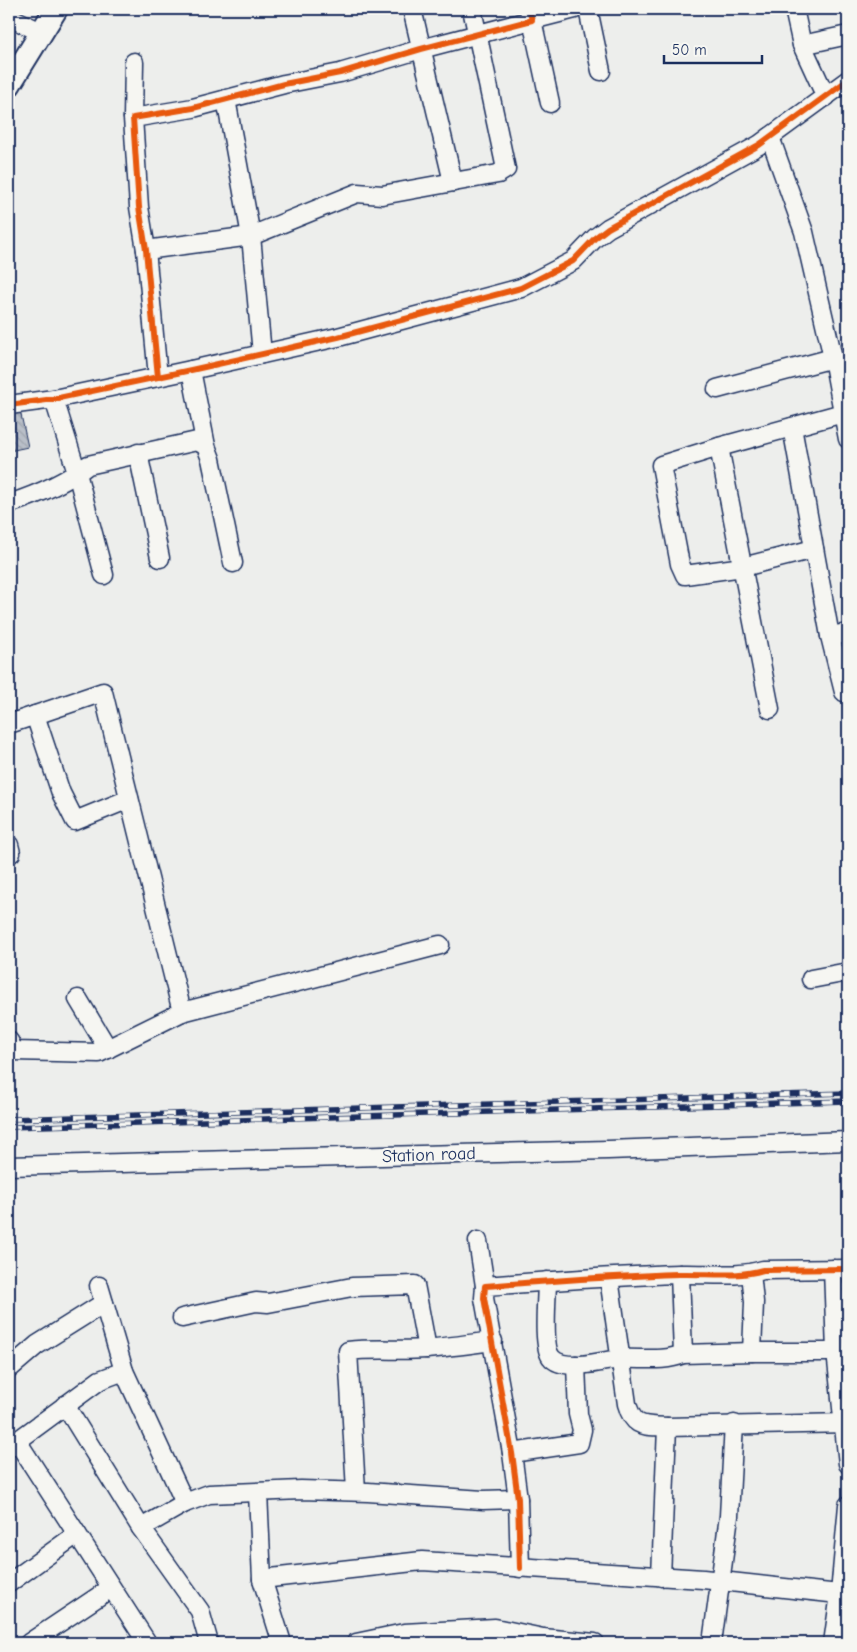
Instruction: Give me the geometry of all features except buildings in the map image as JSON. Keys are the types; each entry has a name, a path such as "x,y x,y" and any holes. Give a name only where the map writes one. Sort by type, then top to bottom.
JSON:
{"main road":[{"path":"9,60 38,23 56,9"},
{"path":"9,85 38,23"}],"street":[{"path":"412,9 453,182"},
{"path":"146,250 251,236 357,193 382,194 498,174 506,169 472,9"},
{"path":"133,118 193,108 284,84 340,73 478,34 530,14 575,9"},
{"path":"588,9 601,71"},
{"path":"794,9 802,45 826,97"},
{"path":"530,14 550,103"},
{"path":"9,17 38,23"},
{"path":"802,45 848,35"},
{"path":"134,62 133,118 139,207 146,250 158,377"},
{"path":"9,406 54,399 338,337 521,288 572,261 608,228 759,146 848,80"},
{"path":"226,99 251,236 262,354"},
{"path":"770,137 804,232 833,358 848,439"},
{"path":"717,389 833,358"},
{"path":"191,370 206,446 211,459 233,563"},
{"path":"54,399 77,473 104,576"},
{"path":"814,549 743,567 685,575 680,564 661,465 843,413"},
{"path":"792,427 830,636 844,692 848,691"},
{"path":"9,504 32,497 88,465 197,440 206,446"},
{"path":"719,447 770,709"},
{"path":"138,454 160,558"},
{"path":"830,636 848,633"},
{"path":"9,724 103,692 182,1012"},
{"path":"35,715 61,793 75,821 129,799"},
{"path":"9,845 11,853 9,854"},
{"path":"9,1041 14,1051 99,1053 182,1012 440,945"},
{"path":"812,979 848,972"},
{"path":"78,999 108,1048"},
{"name":"Station road","path":"9,1166 588,1151 848,1141"},
{"path":"478,1241 485,1286 484,1298 512,1453 518,1499 520,1568"},
{"path":"485,1286 680,1274 751,1274 763,1270 841,1269 836,1352 846,1423 848,1464"},
{"path":"680,1274 683,1354"},
{"path":"751,1274 754,1302 752,1352"},
{"path":"609,1278 627,1404 635,1422 642,1425 667,1427 734,1424 846,1423"},
{"path":"547,1281 546,1339 549,1354 558,1363 576,1365 621,1359 674,1358 683,1354 836,1352"},
{"path":"182,1318 256,1302 268,1303 352,1287 415,1285 427,1349"},
{"path":"99,1286 124,1370 185,1503"},
{"path":"9,1369 37,1346 104,1303"},
{"path":"356,1491 348,1351 427,1349 492,1341"},
{"path":"512,1453 579,1443 582,1430 578,1414 576,1365"},
{"path":"124,1370 100,1380 13,1444 77,1534 146,1641 143,1643"},
{"path":"65,1405 141,1528 200,1611 209,1643"},
{"path":"712,1643 730,1516 734,1424"},
{"path":"661,1577 667,1427"},
{"path":"141,1528 185,1503 209,1494 301,1490 356,1491 483,1500 518,1499"},
{"path":"258,1493 262,1579 282,1643"},
{"path":"833,1643 844,1595 848,1505"},
{"path":"9,1583 77,1534"},
{"path":"262,1579 422,1561 721,1581 844,1595"},
{"path":"36,1641 111,1588"},
{"path":"356,1643 404,1633 495,1628 542,1640 595,1643"}],"railway":[{"path":"9,1119 848,1093"},
{"path":"9,1127 848,1101"}],"cycle path":[{"path":"158,377 146,250 139,207 133,118 193,108 284,84 340,73 421,49 532,20 529,9"},
{"path":"9,405 54,399 338,337 521,288 573,261 595,238 608,228 759,145 848,80"},
{"path":"520,1568 518,1499 512,1453 484,1298 485,1286 630,1276 679,1274 732,1275 763,1270 848,1269"}]}
